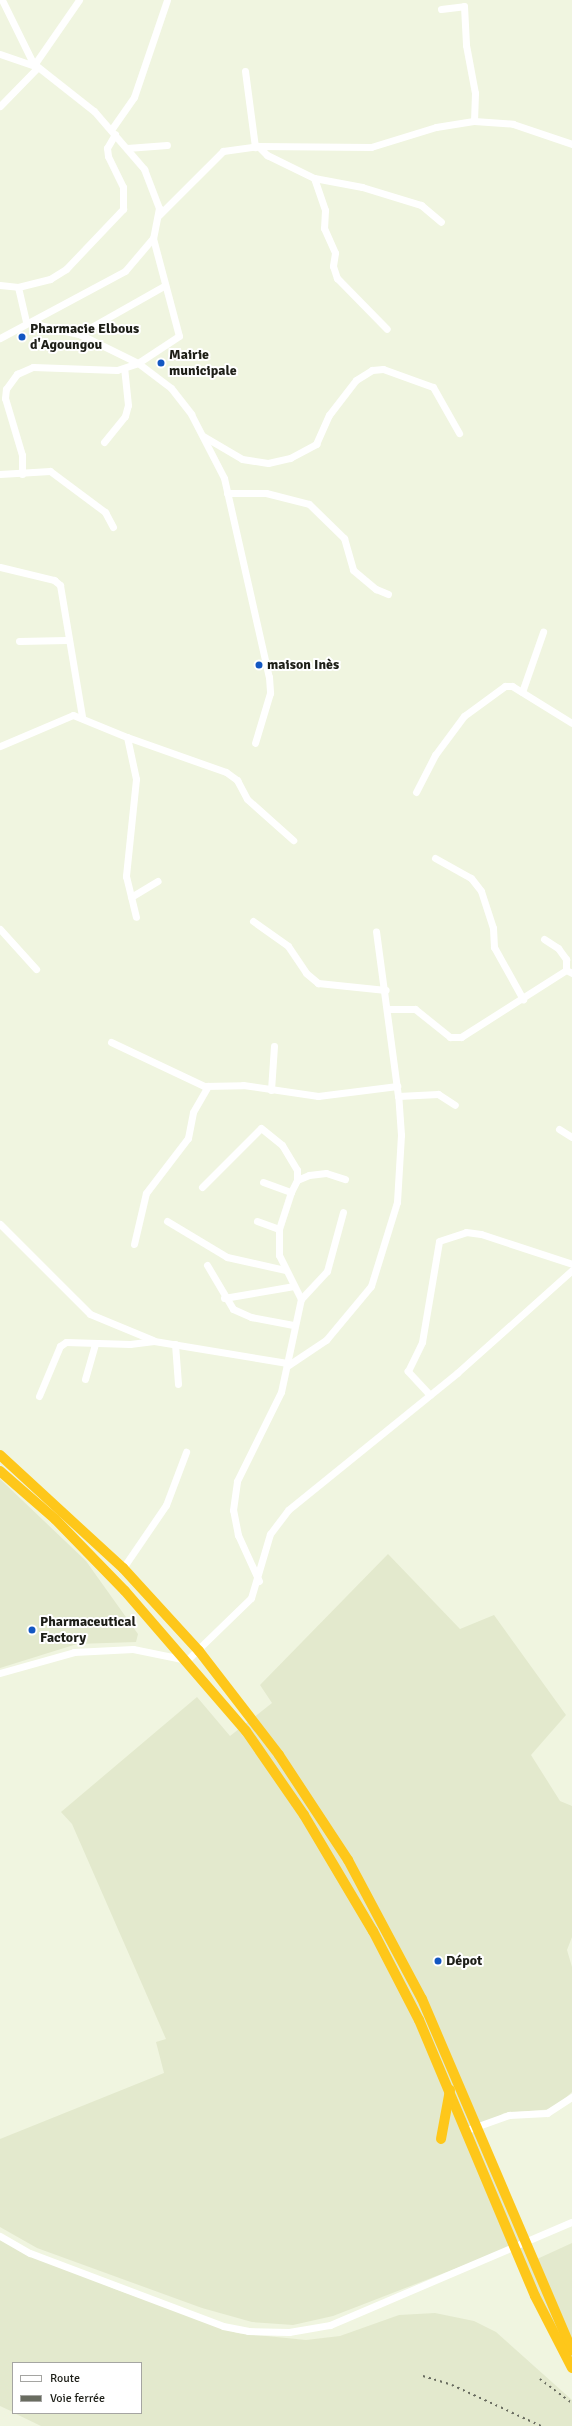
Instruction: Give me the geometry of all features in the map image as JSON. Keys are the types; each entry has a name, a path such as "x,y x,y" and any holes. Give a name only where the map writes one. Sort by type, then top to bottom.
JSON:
{"highway":[{"path":"0,1455 123,1568 199,1651 282,1761 348,1860 422,1999 471,2128 520,2246 572,2350"},
{"path":"0,1472 55,1519 187,1660 246,1731 333,1862 389,1960 450,2090 471,2128"},
{"path":"441,2139 450,2090"},
{"path":"520,2246 535,2296 572,2368"}],"street":[{"path":"2,0 36,66"},
{"path":"0,106 36,66 79,0"},
{"path":"0,285 18,287 50,279 66,269 123,209 123,187 108,156 107,148 113,132 134,97 167,0"},
{"path":"441,9 465,3 466,45 476,93 474,121"},
{"path":"0,54 36,66 79,97 127,148 149,178 158,216 153,238 138,260 119,275 26,322 0,338"},
{"path":"245,71 256,146 267,155 314,178 403,198 428,209 441,222"},
{"path":"158,216 224,151 256,146 371,147 436,127 474,121 513,124 572,144"},
{"path":"127,148 167,145"},
{"path":"314,178 325,210 324,228 335,253 333,266 337,278 387,329"},
{"path":"22,474 22,455 5,398 12,379 32,367 124,368 138,363 179,336 164,286 153,238"},
{"path":"79,334 164,286"},
{"path":"18,287 26,322"},
{"path":"26,322 79,334 138,363 171,388 203,436 220,468 227,493 270,682 255,743"},
{"path":"104,442 125,416 128,405 124,368"},
{"path":"203,436 242,459 268,463 290,458 316,444 329,415 356,380 372,370 383,369 433,387 459,433"},
{"path":"0,474 22,474 50,471 63,478 105,512 113,527"},
{"path":"227,493 266,493 309,504 344,538 353,570 376,589 388,594"},
{"path":"0,567 54,580 60,585 67,640 82,716"},
{"path":"522,692 542,632"},
{"path":"19,641 67,640"},
{"path":"416,792 435,755 464,716 505,686 522,692 572,723"},
{"path":"0,746 65,716 82,716 127,737 226,772 237,780 247,799 293,840"},
{"path":"127,737 136,779 126,850 131,897 136,917"},
{"path":"435,858 471,878 481,891 493,928 494,947 523,1000"},
{"path":"131,897 158,881"},
{"path":"252,921 288,946 306,973 318,983 386,990"},
{"path":"0,929 36,969"},
{"path":"0,1224 90,1314 154,1340 287,1364 326,1340 371,1286 397,1202 401,1135 398,1096 389,1009 376,931"},
{"path":"389,1009 415,1009 450,1037 461,1037 569,972 562,953 544,939"},
{"path":"111,1042 208,1086 243,1085 271,1090 340,1096 397,1086"},
{"path":"271,1090 274,1046"},
{"path":"134,1244 146,1193 188,1138 193,1112 208,1086"},
{"path":"398,1096 438,1094 455,1105"},
{"path":"202,1187 261,1128 282,1144 297,1170 297,1180 290,1192 279,1229 279,1255 285,1270 301,1299"},
{"path":"559,1129 572,1137"},
{"path":"297,1180 326,1173 345,1179"},
{"path":"263,1182 290,1192"},
{"path":"259,1581 238,1535 233,1510 237,1481 255,1439 276,1406 287,1364 293,1324 301,1299 327,1271 343,1212"},
{"path":"167,1221 227,1257 285,1270"},
{"path":"257,1221 279,1229"},
{"path":"430,1395 408,1371 422,1342 439,1241 466,1232 481,1234 572,1264"},
{"path":"207,1265 224,1298 240,1313 293,1324"},
{"path":"0,1673 74,1652 133,1650 187,1660 199,1651 246,1604 259,1581 270,1534 288,1510 430,1395 572,1270"},
{"path":"224,1298 294,1286"},
{"path":"39,1396 62,1343 95,1344 154,1340"},
{"path":"85,1379 95,1344"},
{"path":"175,1344 178,1384"},
{"path":"123,1568 166,1505 186,1452"},
{"path":"471,2128 509,2115 547,2113 572,2097"},
{"path":"0,2236 30,2253 198,2317 248,2331 269,2332 330,2325 520,2246 572,2222"}],"shaded area":[{"path":"0,1479 86,1561 138,1634 136,1642 77,1644 0,1668"},
{"path":"388,1554 460,1629 494,1615 566,1715 531,1755 560,1801 572,1806 572,1937 567,1950 572,1967 572,2092 553,2109 504,2113 480,2129 537,2259 572,2243 572,2372 514,2246 333,2316 293,2325 252,2322 202,2308 37,2248 0,2227 0,2139 164,2073 156,2042 166,2039 72,1824 61,1812 197,1697 230,1736 272,1703 260,1685"},
{"path":"0,2240 115,2289 237,2333 306,2340 340,2336 399,2315 435,2313 474,2321 496,2332 572,2400 572,2426 41,2426 16,2414 142,2414 142,2362 12,2362 12,2412 0,2406"}],"railway":[{"path":"423,2376 452,2385 541,2426"},
{"path":"540,2379 572,2403"}],"place":[{"name":"Pharmacie Elbous d'Agoungou","path":"22,337"},
{"name":"Mairie municipale","path":"161,363"},
{"name":"maison Inès","path":"259,665"},
{"name":"Pharmaceutical Factory","path":"32,1630"},
{"name":"Dépot","path":"438,1961"}]}
